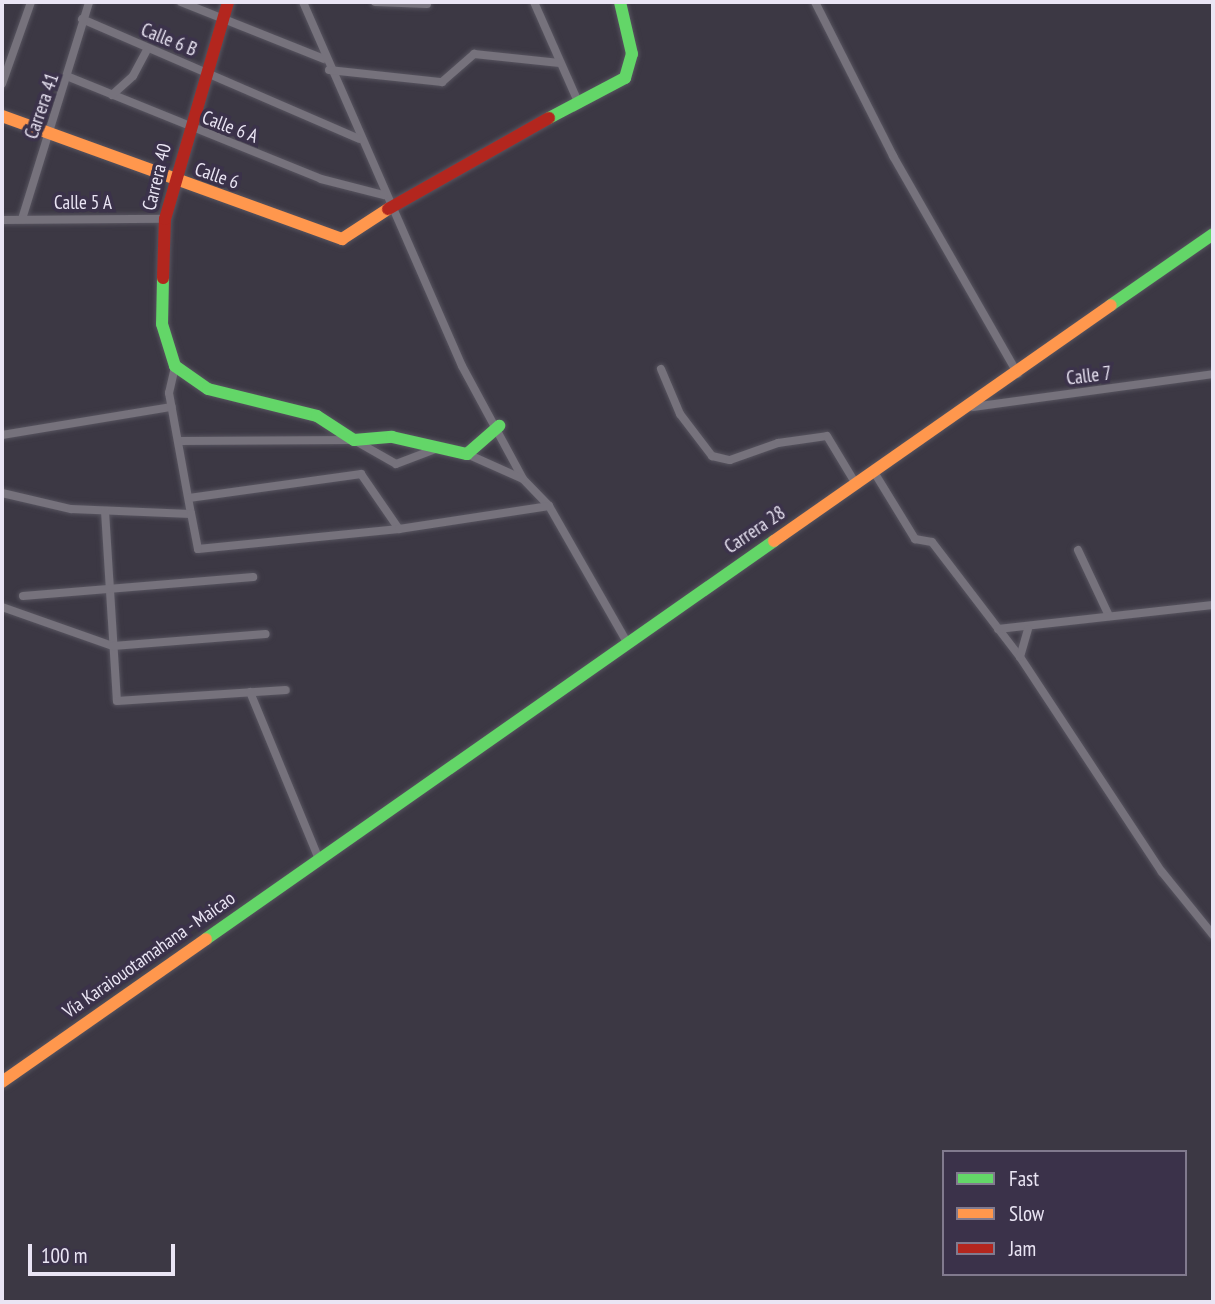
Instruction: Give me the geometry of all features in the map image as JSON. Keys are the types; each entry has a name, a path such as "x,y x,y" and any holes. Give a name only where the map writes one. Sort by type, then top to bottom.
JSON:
{"main road":[{"name":"Carrera 40","path":"175,366 162,324 165,219 173,181 228,2"},
{"path":"390,210 437,177 625,78 631,67 620,2"},
{"name":"Calle 6","path":"2,116 50,130 173,181 342,239 390,210"},
{"name":"Carrera 28","path":"319,859 627,642 1018,374 1213,233"},
{"path":"175,366 208,389 317,416 354,440 392,437 467,454 499,426"},
{"name":"Vía Karaiouotamahana - Maicao","path":"2,1082 319,859"}],"street":[{"path":"2,84 31,2"},
{"name":"Carrera 41","path":"22,219 69,77 82,19 89,2"},
{"path":"181,2 324,59"},
{"path":"303,2 324,59 462,366 499,426 523,479 549,506 627,642"},
{"path":"375,2 427,4"},
{"path":"534,2 579,104"},
{"path":"815,2 887,145 1018,374"},
{"name":"Calle 6 B","path":"82,19 147,50 206,72 359,139"},
{"path":"112,95 133,76 147,50"},
{"path":"329,70 442,82 474,54 560,63"},
{"name":"Calle 6 A","path":"69,77 321,179 384,195"},
{"name":"Calle 5 A","path":"2,220 165,219"},
{"path":"175,366 172,407 198,549 399,528 549,506"},
{"path":"661,369 680,414 712,456 730,460 778,443 827,436 856,484"},
{"name":"Calle 7","path":"969,407 1213,374"},
{"path":"2,435 172,407"},
{"path":"179,441 354,440 396,464 438,447"},
{"path":"467,454 523,479"},
{"path":"874,472 915,538 932,542 1020,657 1163,872 1213,934"},
{"path":"189,498 361,474 399,528"},
{"path":"2,493 105,511 191,514"},
{"path":"105,511 117,701 286,690"},
{"path":"1078,550 1109,616"},
{"path":"23,596 253,577"},
{"path":"998,629 1028,629 1109,616 1213,605"},
{"path":"2,607 113,646 266,634"},
{"path":"1020,657 1028,629"},
{"path":"250,692 319,859"}],"traffic: fast":[{"path":"549,118 625,78 632,54 620,2"},
{"path":"1111,305 1213,234"},
{"path":"163,278 162,324 175,366 208,389 317,416 354,440 392,437 467,454 499,426"},
{"path":"206,939 774,541"}],"traffic: slow":[{"path":"2,116 342,239 388,209"},
{"path":"774,541 1111,305"},
{"path":"2,1082 206,939"}],"traffic: jam":[{"path":"163,278 165,219 228,2"},
{"path":"388,209 549,118"}]}
